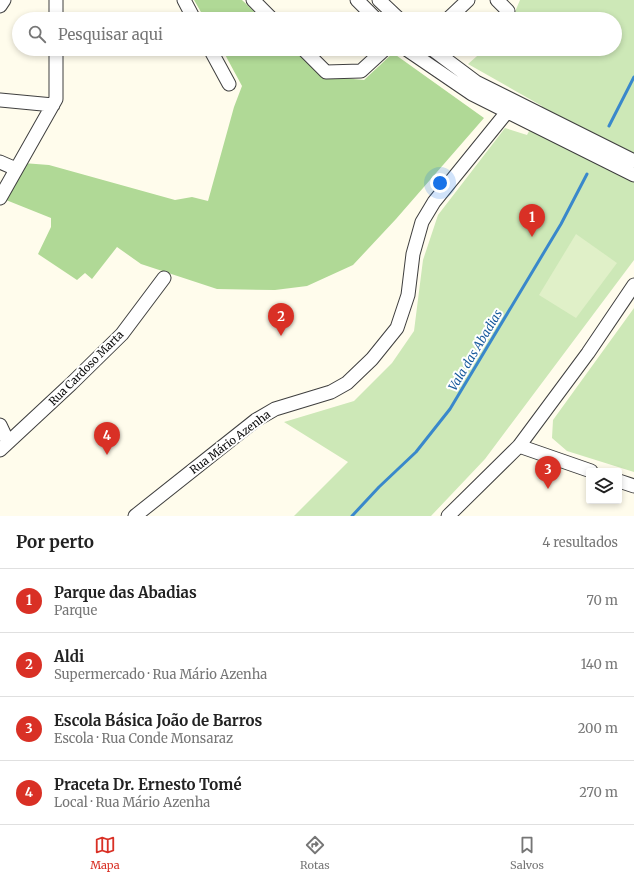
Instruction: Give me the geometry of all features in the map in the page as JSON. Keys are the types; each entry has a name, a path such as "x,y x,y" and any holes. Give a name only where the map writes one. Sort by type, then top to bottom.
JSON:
{"street":[{"path":"0,6 4,0"},
{"path":"56,0 56,12"},
{"path":"184,0 190,12"},
{"path":"253,0 265,12"},
{"path":"357,0 369,12"},
{"path":"379,0 392,12"},
{"path":"455,12 468,0"},
{"path":"497,0 508,11"},
{"path":"0,198 56,99 56,56"},
{"path":"214,56 229,84"},
{"path":"310,56 326,72 361,71 377,56"},
{"path":"416,56 472,94 634,175"},
{"path":"441,56 476,82 634,161"},
{"path":"0,100 53,105"},
{"name":"Rua Mário Azenha","path":"135,516 256,420 275,409 331,392 347,383 372,359 397,328 408,295 413,254 422,222 434,202 507,112"},
{"path":"0,162 16,169"},
{"name":"Rua Cardoso Marta","path":"4,446 122,334 164,278"},
{"path":"448,516 519,446 588,354 634,285"},
{"path":"0,425 4,446"},
{"path":"519,446 586,469"},
{"path":"622,482 634,486"}],"green space":[{"path":"194,0 242,0 255,12 201,12"},
{"path":"520,0 634,0 634,260 485,459 431,516 294,516 348,462 284,422 354,401 392,363 414,331 423,260 438,215 505,128 527,135 542,106 468,64 477,56 622,56 622,12 515,12"},
{"path":"226,56 300,56 321,76 364,80 390,56 397,56 484,118 396,219 353,265 307,286 275,290 217,289 141,264 117,247 92,279 85,273 77,280 38,254 51,227 51,218 6,200 23,163 49,165 175,200 192,197 208,201 234,107 242,86"},
{"path":"576,234 617,263 576,318 539,295"},
{"path":"634,308 634,472 567,451 552,438 553,420"}],"waterway":[{"name":"Vala das Abadias","path":"609,126 634,77"},
{"name":"Vala das Abadias","path":"352,516 379,487 416,452 450,409 561,224 587,174"}],"place":[{"name":"Parque das Abadias","path":"532,237"},
{"name":"Aldi","path":"281,336"},
{"name":"Praceta Dr. Ernesto Tomé","path":"107,455"},
{"name":"Escola Básica João de Barros","path":"548,489"}]}
